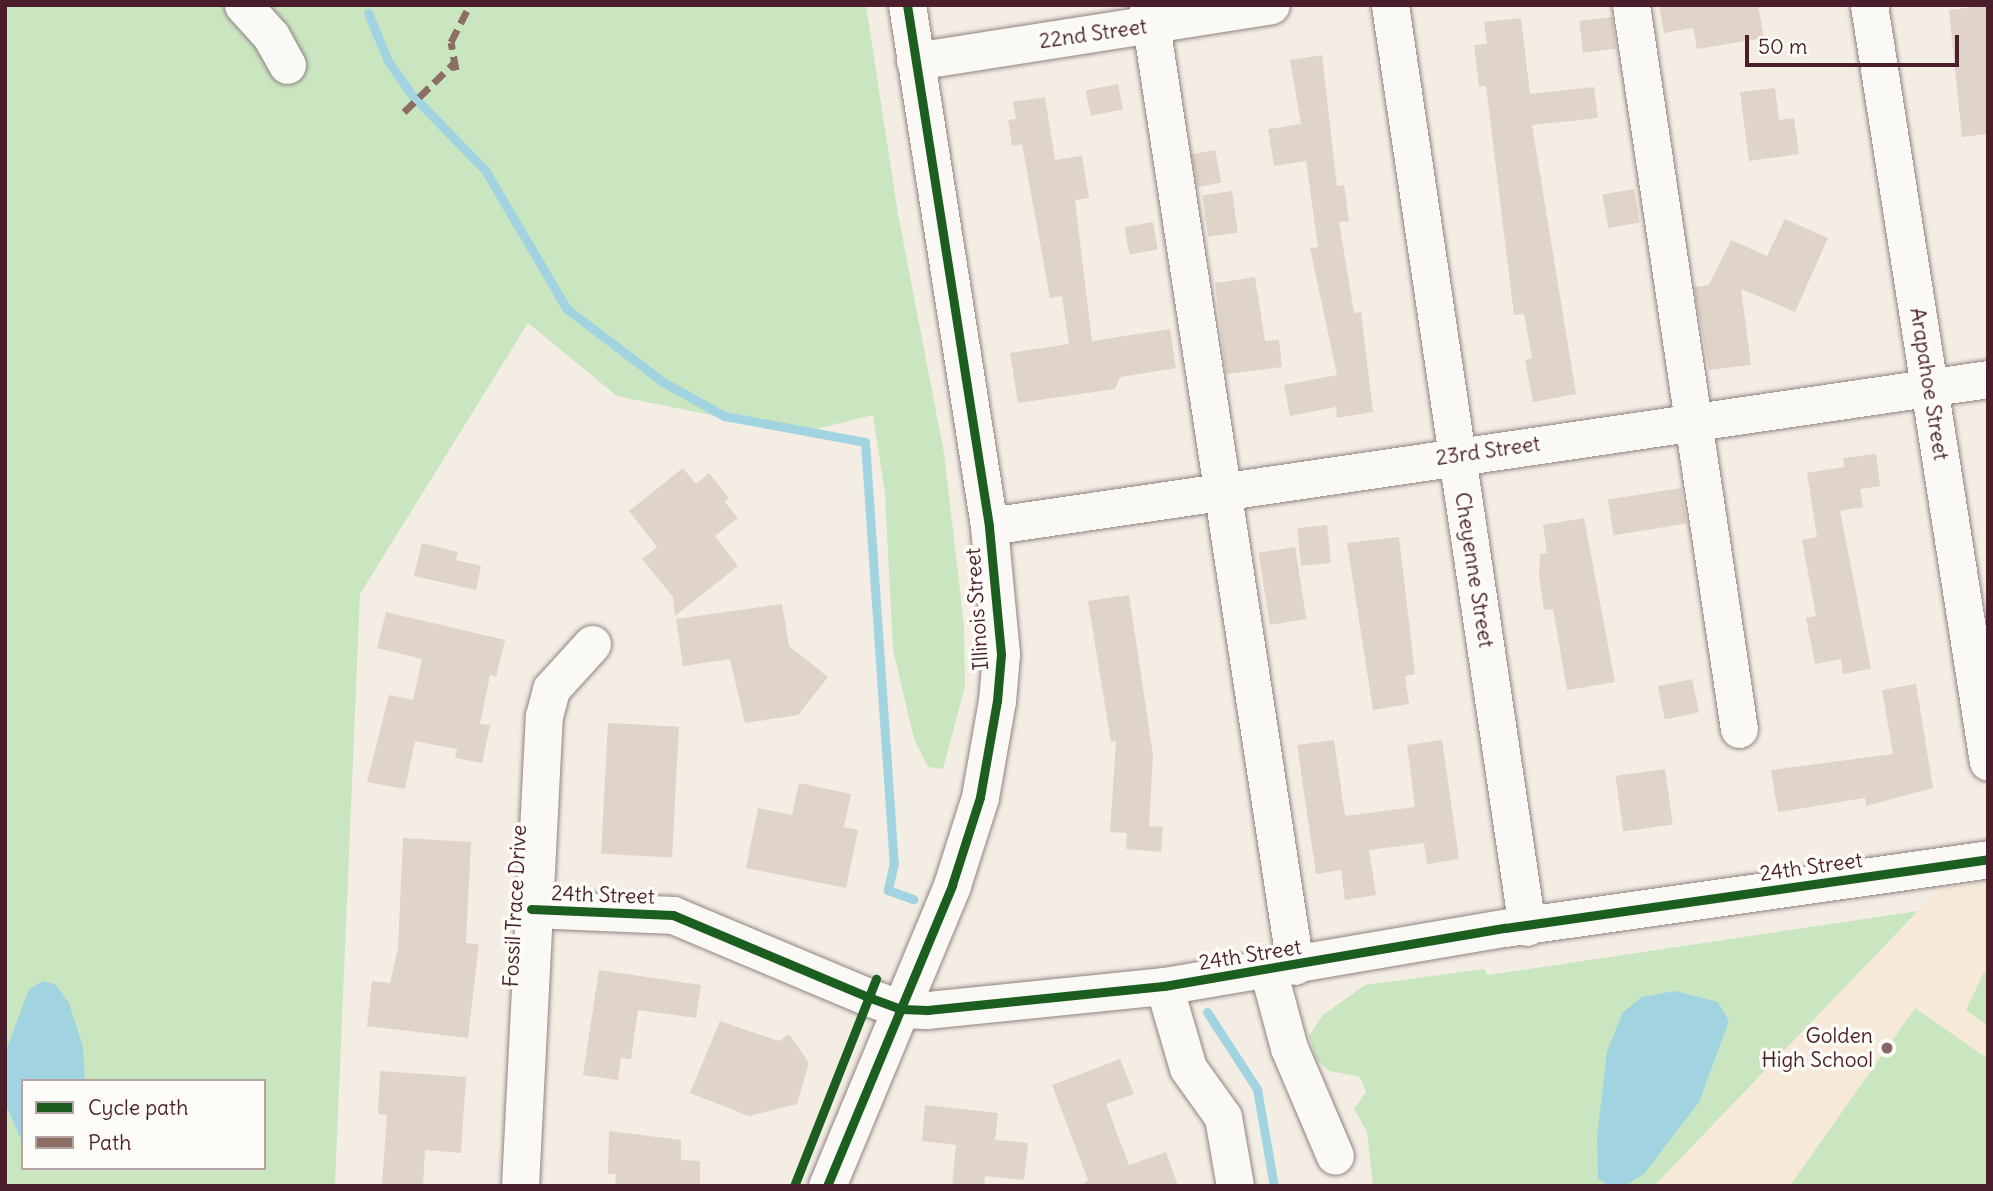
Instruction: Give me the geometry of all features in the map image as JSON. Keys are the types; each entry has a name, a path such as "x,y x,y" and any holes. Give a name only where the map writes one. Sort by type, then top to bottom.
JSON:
{"street":[{"path":"243,5 271,36 287,65"},
{"name":"Illinois Street","path":"827,1186 951,885 989,748 1001,654 989,526 907,5"},
{"name":"22nd Street","path":"915,61 1149,16 1270,5"},
{"name":"Cheyenne Street","path":"1390,5 1527,927"},
{"path":"1631,5 1739,729"},
{"name":"Arapahoe Street","path":"1869,5 1929,386 1975,612 1988,762"},
{"path":"1149,16 1221,492 1289,1048 1335,1156"},
{"name":"23rd Street","path":"989,526 1988,379"},
{"name":"Fossil Trace Drive","path":"520,1186 531,909 544,716 551,689 592,644"},
{"name":"24th Street","path":"531,909 673,915 901,1009 1164,986 1527,927 1988,859"},
{"path":"1164,986 1188,1068 1223,1117 1235,1186"}],"shaded area":[{"name":"Golden High School","path":"1988,882 1988,1186 1654,1186 1940,889"}],"green space":[{"path":"5,5 866,5 898,214 944,453 964,625 965,686 943,769 928,767 914,739 893,650 885,494 873,415 800,433 617,396 528,323 360,594 335,1186 5,1186"},
{"path":"1918,911 1654,1186 1373,1186 1367,1132 1354,1109 1366,1092 1360,1077 1329,1071 1316,1059 1309,1036 1323,1015 1365,985 1484,969 1488,975"},
{"path":"1984,972 1988,975 1988,1026 1966,1010"},
{"path":"1915,1008 1988,1059 1988,1186 1790,1186"}],"water":[{"path":"44,981 56,985 69,1003 83,1047 85,1079 21,1079 21,1139 5,1102 5,1053 29,989"},
{"path":"1675,991 1718,1002 1729,1021 1699,1102 1644,1174 1624,1186 1610,1186 1598,1179 1597,1138 1607,1051 1623,1012 1642,997"}],"building":[{"path":"1659,5 1758,5 1764,38 1697,49 1693,28 1664,33"},
{"path":"1988,5 1988,134 1962,137 1949,10"},
{"path":"1612,17 1616,49 1583,53 1579,21"},
{"path":"1521,18 1530,94 1594,87 1598,118 1532,125 1576,394 1533,402 1525,360 1532,358 1524,314 1514,315 1486,86 1479,87 1474,45 1487,44 1484,22"},
{"path":"1322,55 1337,186 1344,185 1349,221 1339,222 1354,313 1361,312 1373,412 1337,418 1336,407 1290,416 1284,385 1337,375 1310,248 1318,247 1306,161 1274,166 1268,129 1301,124 1290,60"},
{"path":"1118,84 1123,110 1091,116 1086,90"},
{"path":"1775,88 1779,120 1794,118 1799,154 1749,161 1740,92"},
{"path":"1045,97 1055,160 1082,156 1089,198 1075,200 1092,341 1170,329 1176,368 1120,377 1115,389 1018,403 1010,353 1069,344 1062,296 1050,298 1022,144 1012,146 1008,120 1016,119 1013,102"},
{"path":"1215,150 1221,182 1198,187 1191,155"},
{"path":"1634,189 1640,222 1608,228 1602,195"},
{"path":"1232,191 1238,233 1208,237 1202,195"},
{"path":"1785,219 1828,238 1795,312 1741,289 1751,365 1709,370 1694,287 1709,285 1731,240 1767,256"},
{"path":"1153,222 1158,250 1129,255 1124,227"},
{"path":"1255,277 1265,341 1279,340 1282,367 1226,374 1215,283"},
{"path":"1876,454 1880,486 1860,489 1863,507 1840,511 1871,669 1843,674 1841,659 1815,664 1806,618 1816,616 1802,540 1817,537 1807,473 1844,467 1843,458"},
{"path":"683,468 696,484 709,473 729,498 725,502 738,518 715,536 738,566 675,616 673,597 642,559 657,547 629,511"},
{"path":"1681,488 1687,524 1614,535 1608,500"},
{"path":"1584,518 1615,682 1567,690 1553,609 1544,610 1539,576 1540,554 1547,553 1543,525"},
{"path":"1327,525 1331,563 1301,566 1297,528"},
{"path":"1399,537 1415,674 1405,676 1409,704 1373,710 1347,543"},
{"path":"422,543 458,552 456,560 481,566 476,590 414,576"},
{"path":"1295,547 1306,619 1270,625 1258,553"},
{"path":"1129,595 1153,755 1149,826 1163,827 1161,852 1126,849 1127,833 1110,832 1116,741 1111,742 1088,601"},
{"path":"782,604 789,646 828,677 798,715 745,723 730,659 683,666 676,619"},
{"path":"386,612 505,640 496,677 490,675 480,724 490,725 482,763 455,758 457,749 415,741 405,789 367,782 389,695 413,700 422,659 377,648"},
{"path":"1692,679 1699,712 1665,720 1658,686"},
{"path":"1916,684 1933,788 1866,806 1865,798 1778,812 1771,770 1893,754 1882,690"},
{"path":"608,723 679,727 672,858 601,854"},
{"path":"1334,740 1345,816 1415,807 1407,745 1442,740 1459,859 1427,864 1424,843 1369,850 1376,895 1345,900 1341,870 1316,874 1297,745"},
{"path":"1665,769 1673,824 1623,831 1615,776"},
{"path":"799,783 851,794 844,827 858,830 846,888 746,868 758,808 792,815"},
{"path":"403,838 471,842 466,943 479,944 468,1038 367,1026 372,981 390,983 398,948"},
{"path":"599,970 701,985 696,1018 638,1010 631,1059 621,1058 618,1080 583,1075"},
{"path":"720,1021 779,1041 789,1034 809,1063 797,1104 749,1116 690,1093"},
{"path":"1120,1059 1134,1094 1106,1104 1129,1165 1166,1152 1178,1186 1080,1186 1088,1180 1052,1085"},
{"path":"380,1071 466,1077 461,1153 425,1150 423,1186 382,1186 387,1115 378,1114"},
{"path":"925,1105 998,1113 995,1140 1028,1143 1024,1180 985,1176 984,1186 952,1186 956,1145 922,1141"},
{"path":"609,1131 681,1140 681,1160 700,1161 700,1186 615,1186 616,1174 608,1174"}],"waterway":[{"path":"368,13 388,61 412,95 485,170 567,309 663,382 724,416 865,442 894,863 888,890 913,899"},
{"path":"1207,1012 1257,1089 1274,1186"}],"marked path":[{"path":"456,70 451,42 468,9"},
{"path":"404,112 454,63"}],"cycle path":[{"path":"827,1186 952,885 980,797 997,701 1001,654 989,526 907,5"},
{"path":"531,909 673,915 868,997 901,1009 927,1010 1164,986 1505,928 1988,859"},
{"path":"794,1186 876,979"}],"place":[{"name":"Golden High School","path":"1887,1048"}]}
